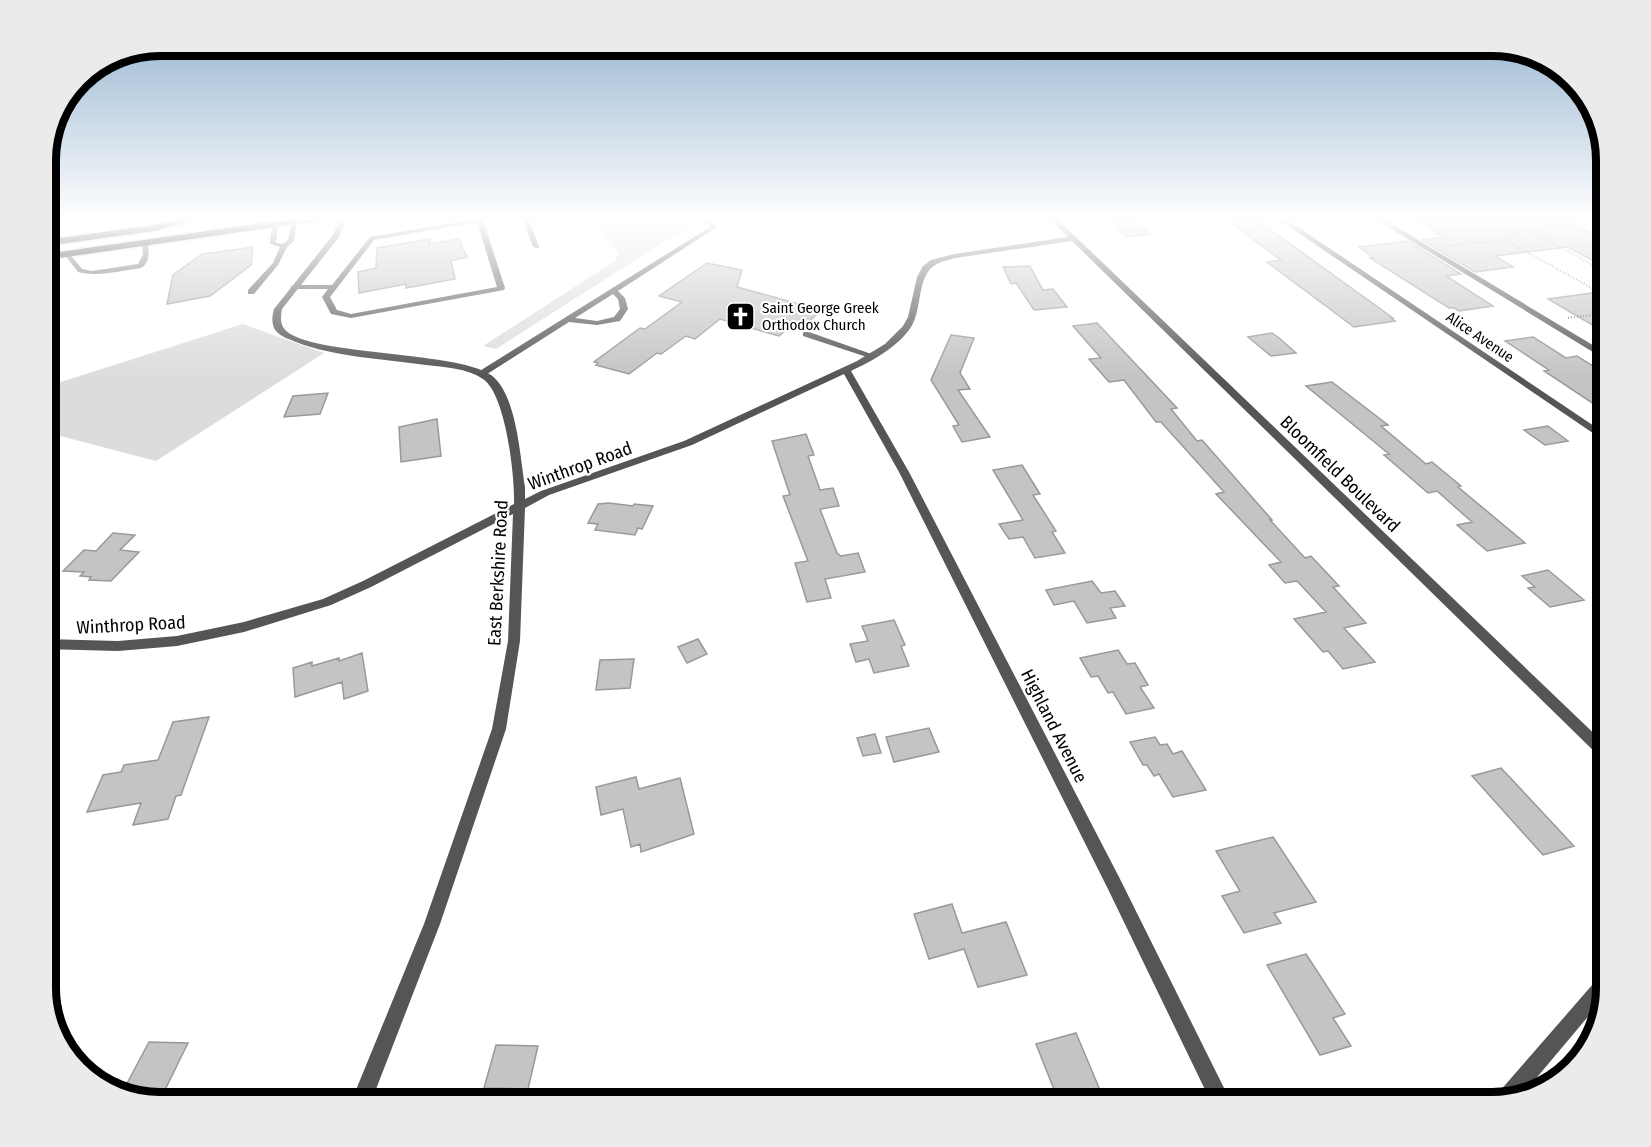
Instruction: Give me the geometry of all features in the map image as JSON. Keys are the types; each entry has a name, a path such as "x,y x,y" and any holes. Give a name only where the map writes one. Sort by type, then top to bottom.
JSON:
{"street":[{"path":"307,271 278,309 276,317 279,329 291,338 327,349 447,364 481,374"},
{"name":"Winthrop Road","path":"56,645 153,644 202,637 274,620 358,589 554,489 688,443 873,356 894,342 907,327 925,271"},
{"name":"Bloomfield Boulevard","path":"1106,271 1596,744"},
{"name":"Alice Avenue","path":"1359,271 1596,432"},
{"path":"1463,271 1596,351"},
{"name":"Highland Avenue","path":"846,370 925,514 1113,882 1216,1091"},
{"name":"East Berkshire Road","path":"365,1091 432,924 499,729 514,641 520,487 508,415 499,391 481,374"},
{"path":"1514,1089 1596,994"}],"lane":[{"path":"80,271 92,273 109,271"},
{"path":"251,292 270,271"},
{"path":"347,271 326,297 334,312 351,316 501,288 496,271"},
{"path":"481,374 645,271"},
{"path":"294,287 334,287"},
{"path":"570,320 597,323 617,319 624,309 621,298 614,291"},
{"path":"806,334 873,356"}],"path":[{"path":"1560,271 1596,291"},
{"path":"1562,319 1596,314"}],"shaded area":[{"path":"600,271 619,271 496,349 483,346"},
{"path":"243,324 324,353 156,461 56,435 56,384"}],"building":[{"path":"179,271 244,271 210,296 167,304 173,275"},
{"path":"453,271 455,279 406,288 406,284 359,293 358,272"},
{"name":"Saint George Greek Orthodox Church","path":"696,271 742,271 737,287 803,305 804,309 818,313 799,331 789,328 779,336 720,319 695,339 686,336 661,354 657,353 629,374 596,365 598,363 594,362 640,328 645,329 682,302 659,296"},
{"path":"1005,271 1032,271 1043,290 1053,289 1067,307 1034,310 1016,283 1011,284"},
{"path":"1278,271 1327,271 1395,321 1354,327"},
{"path":"1390,271 1455,271 1461,274 1446,276 1493,306 1459,311 1449,308"},
{"path":"1596,292 1596,327 1548,299"},
{"path":"1097,323 1177,408 1171,409 1197,441 1202,440 1305,558 1311,556 1339,586 1333,587 1366,623 1344,628 1375,662 1343,669 1328,651 1323,652 1294,619 1326,612 1297,581 1285,583 1269,565 1281,562 1216,494 1224,492 1161,422 1156,422 1124,380 1109,382 1089,359 1101,358 1073,326"},
{"path":"1272,333 1296,353 1271,356 1248,337"},
{"path":"951,335 974,338 960,373 970,389 958,390 990,437 962,442 953,426 959,425 931,380"},
{"path":"1533,337 1566,358 1577,356 1596,368 1596,405 1544,371 1549,370 1505,341"},
{"path":"1332,382 1388,425 1381,426 1426,464 1432,462 1525,543 1487,551 1457,525 1472,522 1437,491 1428,493 1384,455 1389,454 1306,386"},
{"path":"328,393 320,414 284,417 293,396"},
{"path":"437,419 441,456 401,462 399,427"},
{"path":"1548,426 1568,441 1545,445 1524,430"},
{"path":"806,434 814,455 808,456 820,490 833,488 839,506 820,509 837,553 841,556 858,553 865,572 825,579 831,598 807,602 795,563 808,561 783,496 790,495 772,441"},
{"path":"1022,465 1040,494 1033,495 1056,531 1052,532 1065,553 1035,558 1023,537 1009,539 999,524 1023,520 993,470"},
{"path":"598,504 653,506 642,529 638,528 635,535 595,530 598,524 588,523"},
{"path":"113,533 135,535 120,550 139,552 111,581 89,580 91,577 80,576 84,572 63,571 84,550 96,551"},
{"path":"1548,570 1584,600 1550,607 1528,588 1535,587 1522,576"},
{"path":"1092,581 1101,593 1115,591 1125,606 1110,608 1116,618 1087,623 1074,601 1054,605 1046,590"},
{"path":"894,620 905,645 901,646 909,666 874,673 869,659 856,662 850,644 868,641 862,626"},
{"path":"698,639 707,654 687,663 678,647"},
{"path":"1118,650 1127,664 1135,663 1148,685 1140,687 1154,708 1126,714 1113,692 1108,693 1098,676 1091,677 1080,658"},
{"path":"362,653 368,691 344,699 342,682 295,697 293,668 312,662 312,666 339,658 339,661"},
{"path":"634,659 630,688 596,690 600,660"},
{"path":"209,717 181,795 176,796 168,819 133,825 141,803 87,812 103,775 121,772 124,765 158,760 173,722"},
{"path":"929,728 939,752 894,762 886,737"},
{"path":"875,734 881,753 863,756 857,738"},
{"path":"1155,737 1160,745 1167,744 1173,754 1182,751 1206,790 1173,797 1159,774 1154,776 1147,765 1143,765 1130,742"},
{"path":"1501,768 1574,846 1543,855 1472,776"},
{"path":"636,777 639,789 680,778 694,834 641,852 640,844 631,847 623,809 601,815 596,787"},
{"path":"1273,837 1316,902 1274,913 1281,923 1244,933 1222,896 1240,891 1216,851"},
{"path":"952,904 962,933 1006,922 1027,975 978,987 964,949 929,959 914,914"},
{"path":"1306,954 1345,1014 1333,1018 1351,1046 1320,1055 1267,965"},
{"path":"1076,1033 1100,1091 1055,1091 1036,1044"},
{"path":"149,1042 188,1043 164,1091 146,1091 126,1086"},
{"path":"496,1045 538,1046 528,1089 484,1088"}],"place":[{"name":"Saint George Greek Orthodox Church","path":"741,317"}]}
